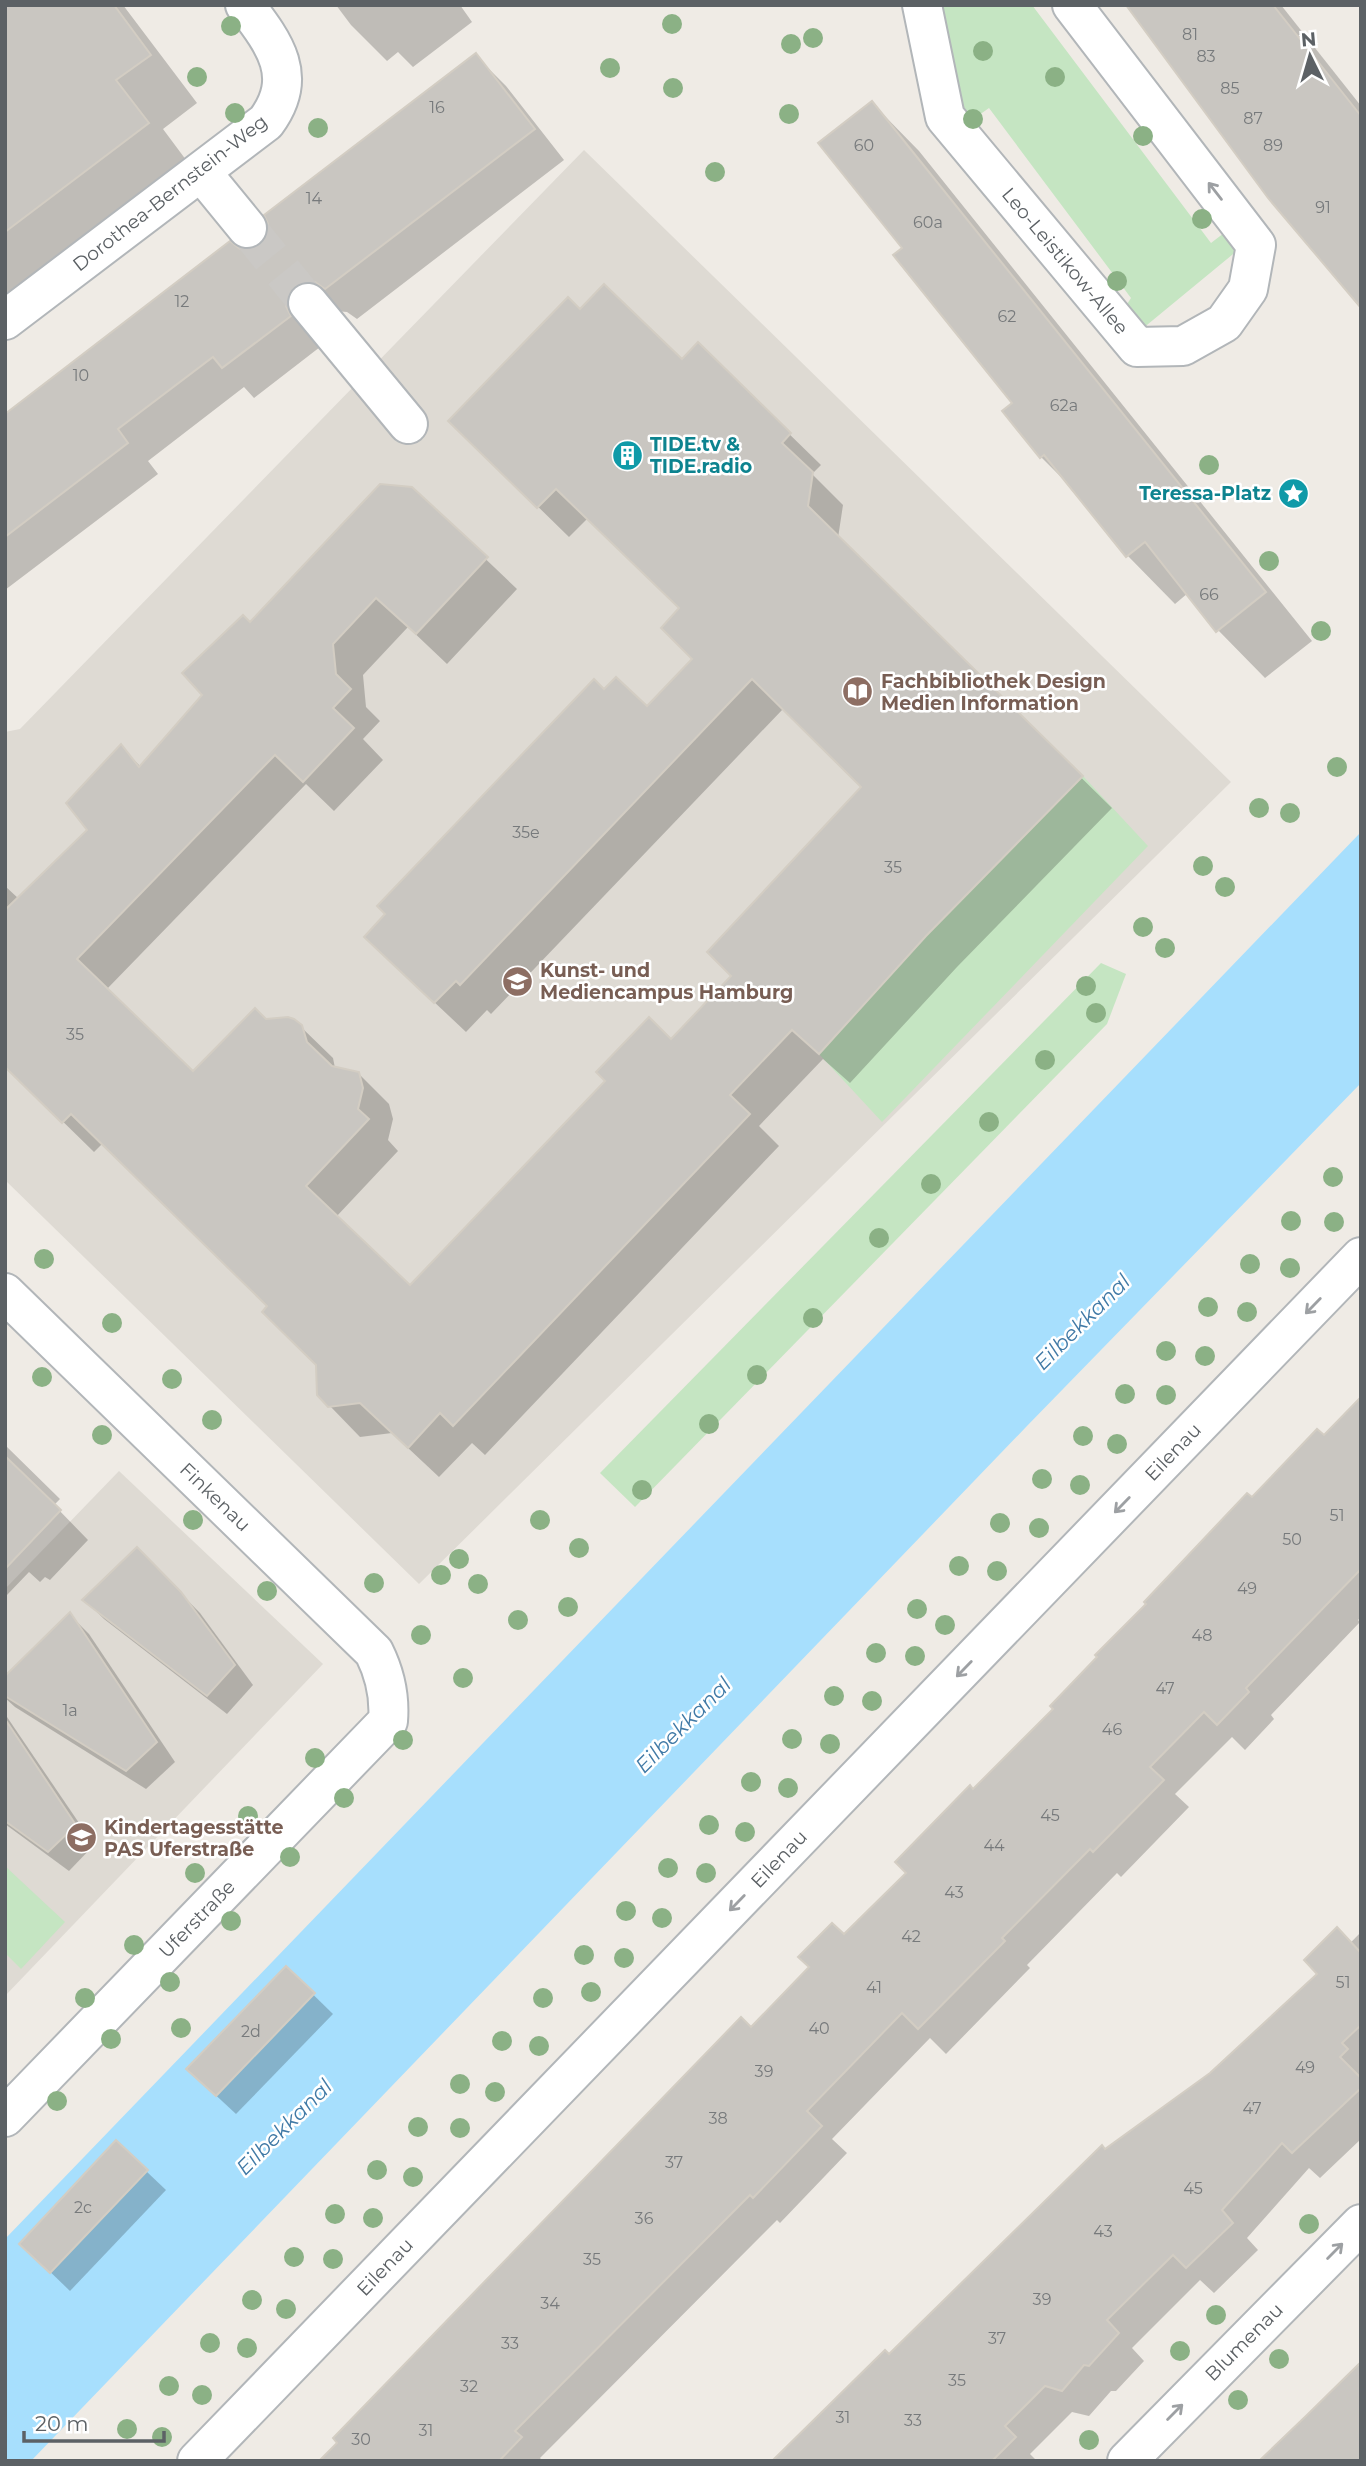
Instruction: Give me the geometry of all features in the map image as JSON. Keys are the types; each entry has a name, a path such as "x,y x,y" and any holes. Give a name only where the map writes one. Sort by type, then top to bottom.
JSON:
{"street":[{"name":"Dorothea-Bernstein-Weg","path":"5,320 202,173 265,122 278,98 281,77 276,48 245,5"},
{"name":"Leo-Leistikow-Allee","path":"922,5 945,117 1137,347 1183,346 1224,323 1248,289 1256,245 1072,5"},
{"path":"202,173 247,228"},
{"path":"308,303 408,424"},
{"name":"Eilenau","path":"197,2461 1361,1257"},
{"name":"Finkenau","path":"5,1293 374,1652 386,1686 388,1721"},
{"name":"Uferstraße","path":"5,2117 388,1721"},
{"name":"Blumenau","path":"1126,2461 1361,2224"}],"shaded area":[{"name":"Kunst- und Mediencampus Hamburg","path":"584,150 1231,782 419,1584 5,1180 5,732 20,729"},
{"name":"Kindertagesstätte PAS Uferstraße","path":"119,1471 323,1664 5,1996 5,1589"}],"green space":[{"path":"941,5 1032,5 1211,243 1224,233 1238,250 1136,334 1120,315 1131,298 989,108 972,120 961,105"},
{"path":"1083,776 1148,846 882,1122 819,1054 926,936"},
{"path":"1101,963 1126,974 1107,1024 635,1507 600,1473"},
{"path":"5,1866 65,1922 21,1969 5,1953"}],"water":[{"name":"Eilbekkanal","path":"1361,832 1361,1083 1026,1427 31,2461 5,2461 5,2239"}],"building":[{"path":"5,5 114,5 151,55 116,80 149,123 5,232"},
{"path":"1126,5 1273,5 1361,116 1361,308 1268,198"},
{"path":"476,53 535,129 325,289 315,282 305,281 295,286 287,296 286,306 291,316 222,368 213,357 118,429 128,443 5,537 5,414 230,241 240,249 251,249 260,245 268,235 268,224 264,215"},
{"path":"872,101 1266,592 1216,632 1145,542 1126,557 1044,455 1040,458 1002,411 1012,403 893,255 902,248 818,143"},
{"path":"604,284 682,359 698,342 791,433 782,443 813,472 808,506 1083,776 926,936 819,1054 792,1030 730,1095 750,1114 453,1426 440,1413 408,1448 360,1403 328,1407 317,1395 316,1365 262,1312 267,1306 71,1114 62,1123 5,1067 5,910 87,830 66,803 121,744 139,767 202,695 182,673 243,615 250,622 380,484 412,487 488,557 416,634 376,598 333,644 336,674 351,689 333,708 354,728 303,782 275,755 77,959 193,1071 255,1008 266,1019 294,1019 302,1025 307,1042 332,1066 359,1072 363,1088 358,1109 369,1119 306,1186 410,1285 605,1081 596,1072 649,1017 671,1039 731,976 707,952 861,787 752,679 460,985 456,981 434,1003 364,937 385,914 377,906 594,679 604,689 616,677 647,706 692,659 661,628 679,608 556,489 537,508 448,421 568,297 580,309"},
{"path":"1361,1397 1361,1569 1246,1688 1249,1692 1217,1725 1204,1712 1150,1767 1164,1780 1093,1852 1090,1849 1002,1938 1005,1941 918,2029 902,2013 807,2111 822,2126 753,2198 750,2195 515,2431 522,2437 499,2461 319,2461 337,2443 333,2438 741,2017 751,2027 809,1967 798,1957 832,1923 844,1934 906,1873 895,1862 970,1785 973,1789 1053,1709 1050,1706 1097,1657 1095,1655 1146,1604 1144,1602 1247,1493 1252,1497 1317,1429 1324,1435"},
{"path":"5,1456 61,1510 5,1569"},
{"path":"137,1547 181,1592 235,1665 207,1696 82,1600"},
{"path":"70,1612 157,1742 126,1771 5,1696 5,1676"},
{"path":"5,1719 76,1825 48,1852 5,1821"},
{"path":"1337,1927 1361,1953 1361,2025 1342,2043 1348,2049 1340,2057 1361,2078 1361,2088 1292,2153 1282,2143 1222,2210 1233,2223 1186,2268 1173,2255 1107,2320 1119,2333 1089,2366 1084,2365 1062,2391 1045,2386 1005,2426 1016,2437 992,2461 772,2461 885,2350 889,2354 1102,2145 1105,2149 1210,2073 1317,1974 1304,1960"},
{"path":"286,1966 315,1993 216,2096 186,2069"},
{"path":"116,2140 148,2170 50,2273 19,2244"},
{"path":"1361,2362 1361,2461 1259,2461 1307,2415"}],"tunnel":[{"path":"247,228 308,303"}],"place":[{"name":"TIDE.tv & TIDE.radio","path":"627,455"},
{"name":"Teressa-Platz","path":"1294,493"},
{"name":"Fachbibliothek Design Medien Information","path":"858,692"},
{"name":"Kunst- und Mediencampus Hamburg","path":"517,981"},
{"name":"Kindertagesstätte PAS Uferstraße","path":"81,1838"}]}
